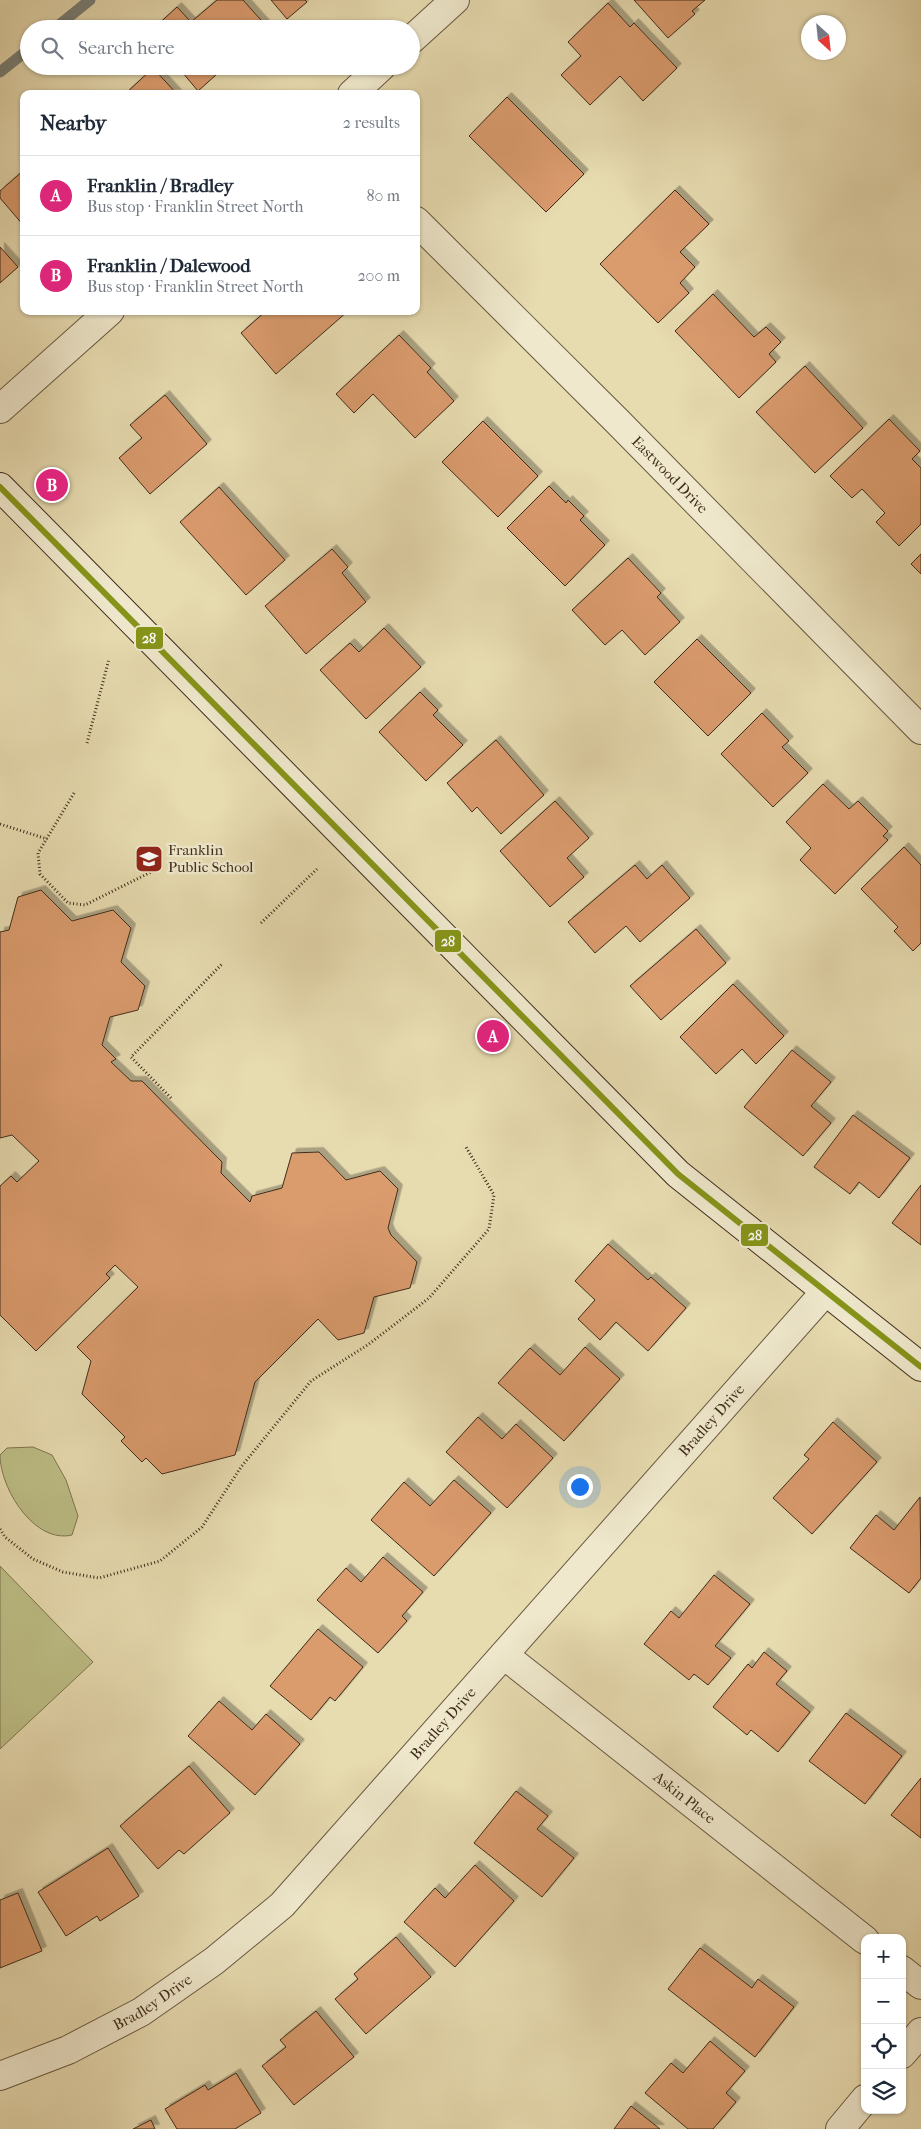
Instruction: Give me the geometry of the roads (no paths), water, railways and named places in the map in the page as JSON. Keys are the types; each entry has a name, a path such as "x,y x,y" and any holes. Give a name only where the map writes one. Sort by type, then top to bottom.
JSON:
{"street":[{"path":"420,32 455,0"},
{"path":"356,90 372,75"},
{"name":"Eastwood Drive","path":"420,225 617,421 921,730"},
{"path":"0,409 106,315"},
{"path":"0,487 678,1174 921,1367"},
{"name":"Bradley Drive","path":"0,2076 68,2050 141,2012 214,1961 282,1905 825,1292"},
{"name":"Askin Place","path":"504,1655 861,1937"},
{"path":"906,1973 921,1986"},
{"path":"906,2049 921,2032"},
{"path":"840,2129 861,2105"}],"waterway":[{"path":"65,20 90,0"},
{"path":"0,72 20,56"}],"place":[{"name":"Franklin / Dalewood","path":"52,485"},
{"name":"Franklin Public School","path":"149,859"},
{"name":"Franklin / Bradley","path":"493,1036"}]}
